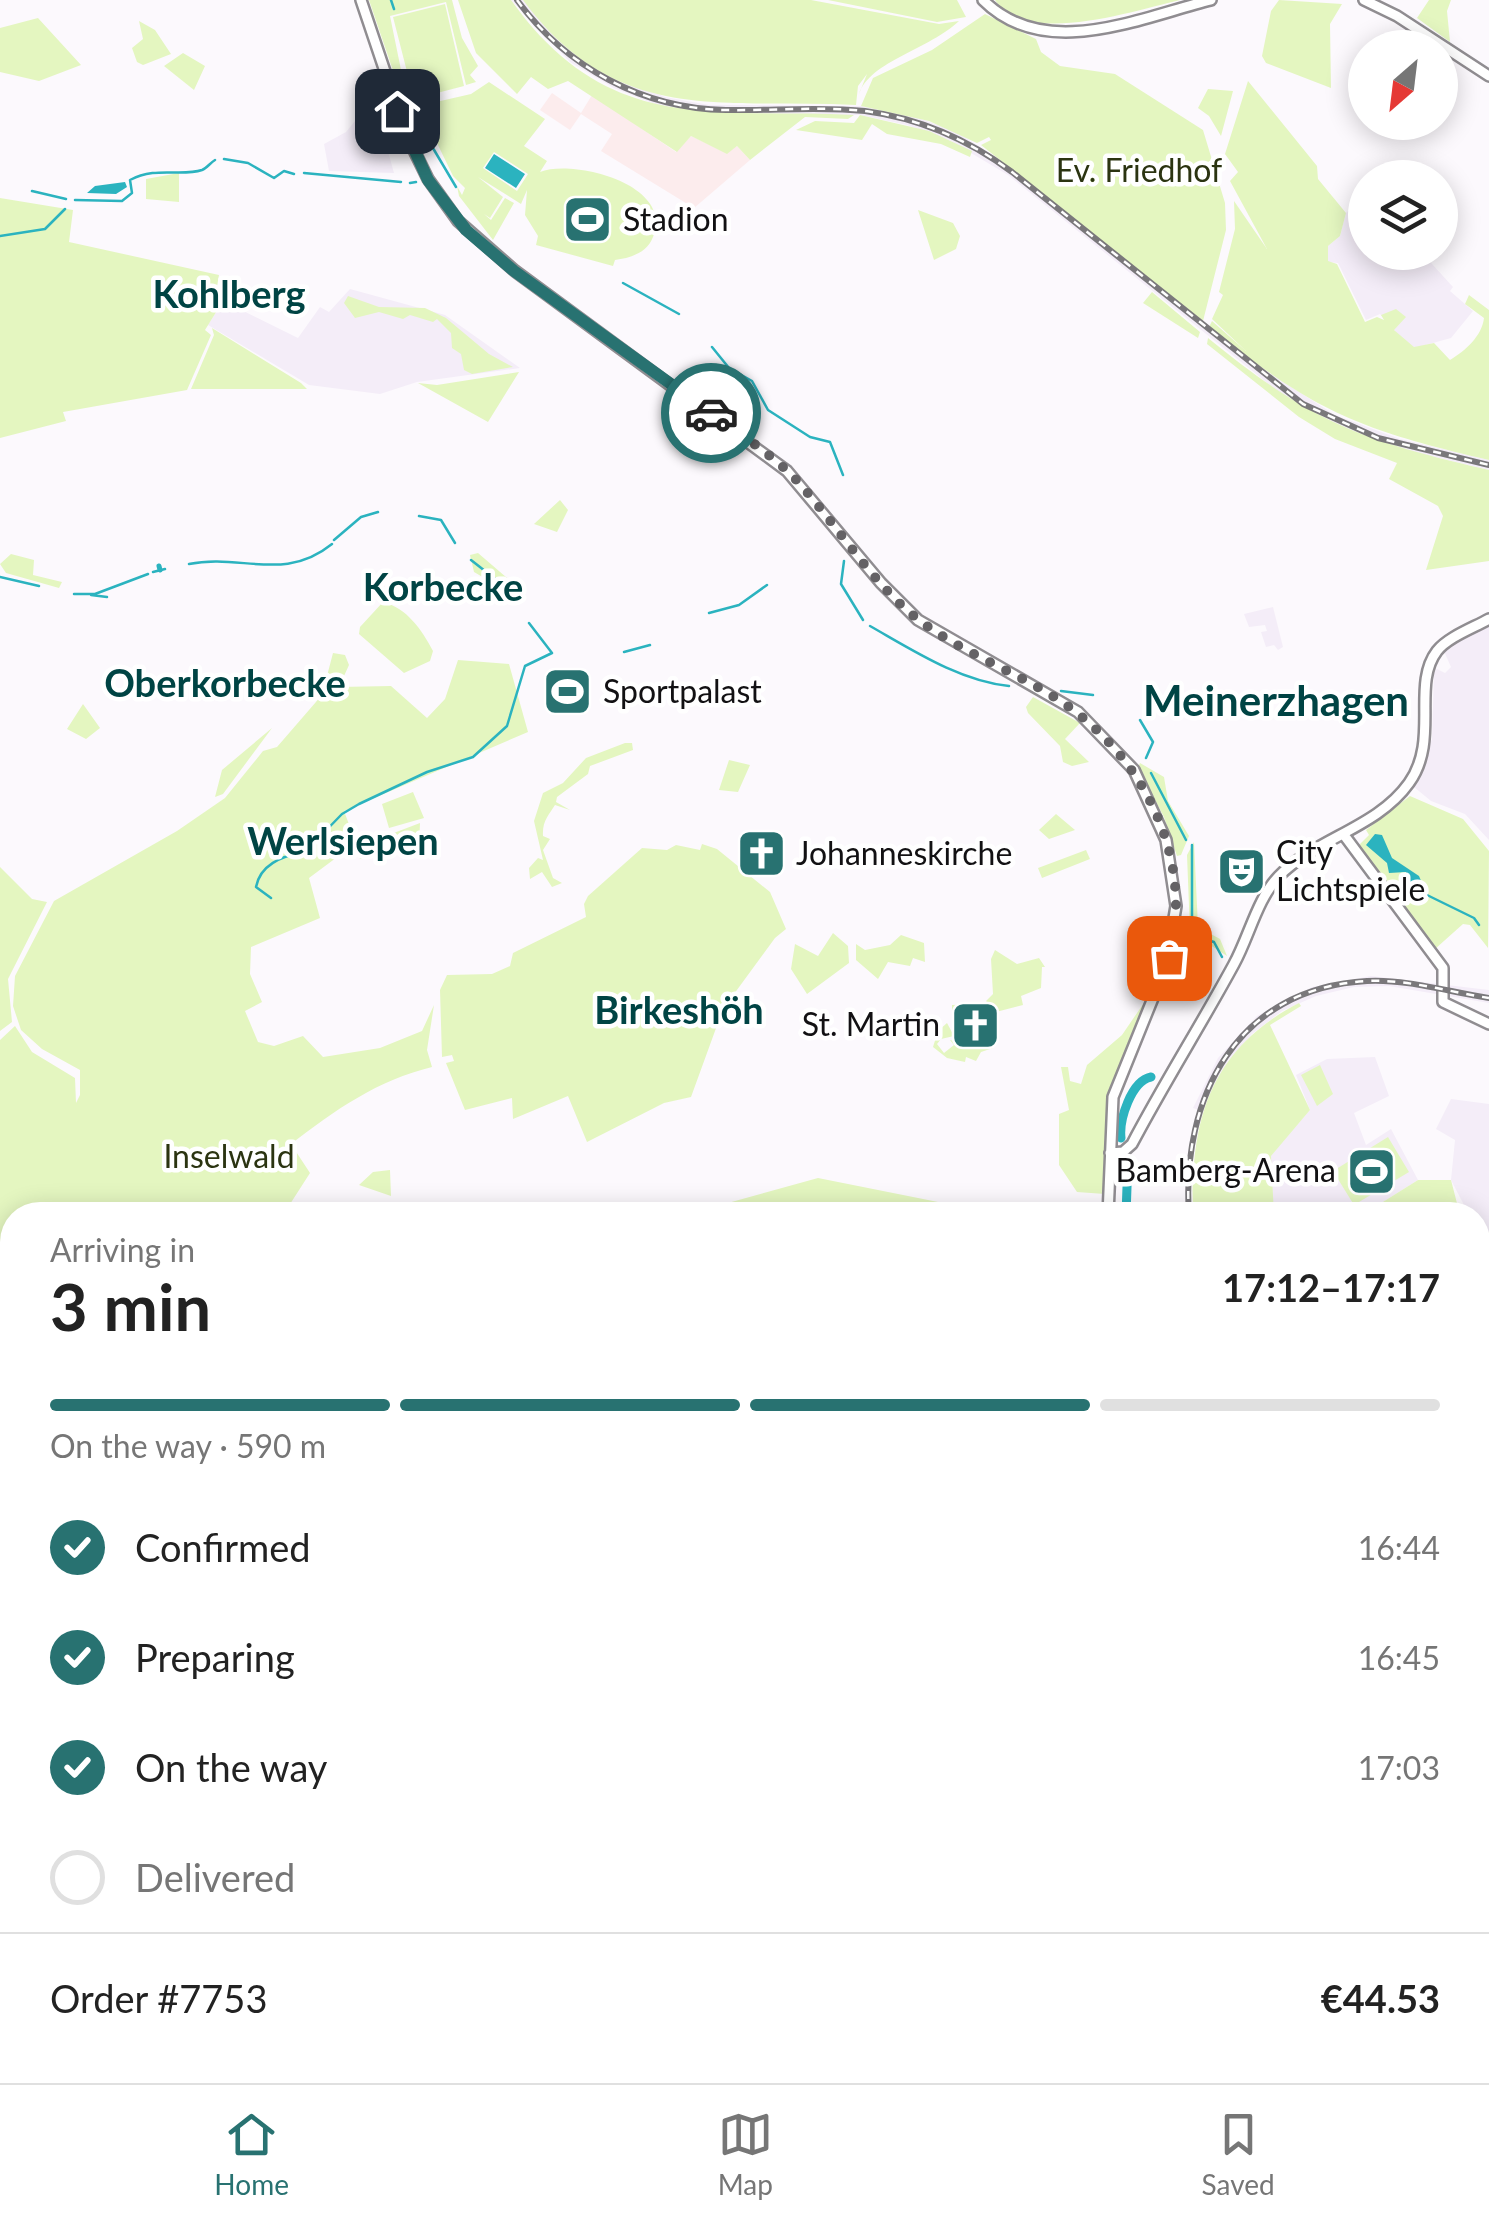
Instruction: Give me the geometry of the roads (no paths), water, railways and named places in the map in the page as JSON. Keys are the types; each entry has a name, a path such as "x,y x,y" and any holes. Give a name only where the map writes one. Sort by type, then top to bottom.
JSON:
{"main road":[{"path":"361,0 406,134 428,180 458,222 514,271 788,471 907,610 948,639 1070,707 1134,770 1161,826 1176,888 1169,958 1117,1078 1110,1153 1112,1194"},
{"path":"983,0 1013,23 1049,34 1095,29 1210,0"},
{"path":"1364,0 1398,16 1489,76"},
{"path":"1110,1202 1116,1168 1234,964 1269,888 1287,869 1344,836 1394,800 1416,772 1427,736 1427,678 1432,660 1444,645 1489,619"},
{"path":"1344,836 1444,972 1444,1004 1489,1024"},
{"path":"1110,1153 1128,1149"}],"water":[{"path":"494,154 525,174 516,188 485,168"},
{"path":"125,182 127,187 116,194 87,193 95,186"},
{"path":"1375,834 1382,835 1392,858 1419,876 1427,895 1409,883 1406,872 1389,873 1387,863 1366,845"}],"waterway":[{"path":"391,0 394,9"},
{"path":"427,138 456,187"},
{"path":"224,159 248,163 274,178 284,171 294,174"},
{"path":"75,200 122,201 132,193 130,180 149,174 202,170 215,160"},
{"path":"304,173 401,182"},
{"path":"410,183 416,182"},
{"path":"32,191 66,199"},
{"path":"0,236 45,229 65,209"},
{"path":"623,283 679,314"},
{"path":"712,347 729,368 752,381 768,410 810,437 830,442 843,475"},
{"name":"Korbecke","path":"334,540 361,517 378,512"},
{"name":"Korbecke","path":"419,516 441,520 455,543"},
{"name":"Korbecke","path":"189,564 279,565 314,556 332,544"},
{"name":"Korbecke","path":"471,560 513,593"},
{"path":"844,561 841,584 863,620"},
{"name":"Korbecke","path":"159,566 160,570"},
{"name":"Korbecke","path":"153,572 165,569"},
{"name":"Korbecke","path":"74,594 95,594 148,574"},
{"name":"Korbecke","path":"0,577 39,586"},
{"name":"Korbecke","path":"709,613 739,605 767,585"},
{"name":"Korbecke","path":"91,595 107,597"},
{"name":"Werlsiepen","path":"308,849 342,814 427,772 473,757 507,726 525,666 552,653 529,623"},
{"path":"870,626 955,671 1009,686"},
{"name":"Korbecke","path":"624,652 650,645"},
{"path":"1061,691 1093,695"},
{"path":"1140,720 1153,742 1146,758"},
{"path":"1151,773 1186,840"},
{"path":"1192,845 1192,928 1197,937 1214,942 1222,957"},
{"name":"Werlsiepen","path":"271,898 256,887 258,879 279,859 301,853"},
{"path":"1427,895 1474,918 1479,925"},
{"path":"1121,1138 1128,1102 1138,1086 1151,1077"},
{"path":"1126,1202 1128,1159"}],"railway":[{"path":"517,0 537,24 583,64 609,80 665,102 726,110 865,111 904,119 961,140 1012,172 1303,404 1378,438 1489,465"},
{"path":"1189,1202 1195,1130 1207,1091 1226,1057 1251,1027 1283,1004 1321,988 1367,981 1413,984 1489,998"}],"place":[{"name":"Stadion","path":"588,220"},
{"name":"Sportpalast","path":"568,692"},
{"name":"Johanneskirche","path":"761,854"},
{"name":"City Lichtspiele","path":"1241,871"},
{"name":"St. Martin","path":"975,1025"},
{"name":"Bamberg-Arena","path":"1371,1171"}],"district":[{"name":"Kohlberg","path":"229,295"},
{"name":"Korbecke","path":"443,588"},
{"name":"Oberkorbecke","path":"225,684"},
{"name":"Meinerzhagen","path":"1276,701"},
{"name":"Werlsiepen","path":"343,842"},
{"name":"Birkeshöh","path":"679,1011"}],"park label":[{"name":"Ev. Friedhof","path":"1139,171"},
{"name":"Inselwald","path":"229,1157"}]}
